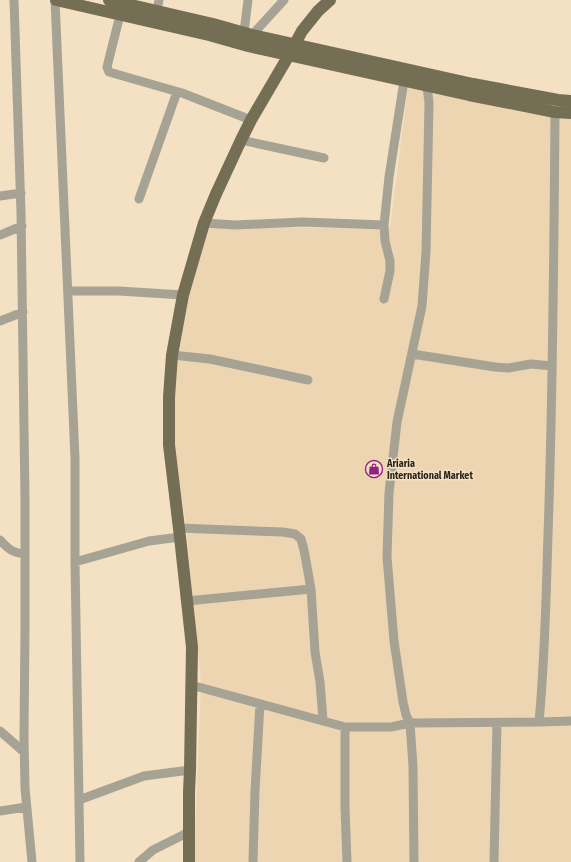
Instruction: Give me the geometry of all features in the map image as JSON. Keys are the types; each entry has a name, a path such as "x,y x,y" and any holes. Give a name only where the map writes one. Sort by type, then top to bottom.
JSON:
{"main road":[{"path":"55,0 209,35 248,46 292,49 558,100 571,100"},
{"path":"109,0 158,5 213,24 248,33 292,49 404,81 555,112 571,113"},
{"path":"189,862 188,792 190,770 192,647 169,445 168,397 172,355 182,295 204,223 216,194 251,120 302,31 318,11 330,0"}],"street":[{"path":"14,0 22,226 26,554 24,752 26,807 32,862"},
{"path":"55,0 75,458 75,562 80,862"},
{"path":"248,0 248,33"},
{"path":"248,33 284,0"},
{"path":"120,15 106,67 109,72 177,92 251,120"},
{"path":"384,299 390,271 390,261 385,241 384,225 389,177 404,81"},
{"path":"414,862 413,766 410,724 403,702 394,641 386,557 389,493 397,422 422,306 426,252 429,103 427,86"},
{"path":"140,199 177,92"},
{"path":"539,722 544,660 550,487 555,112"},
{"path":"241,140 324,158"},
{"path":"0,196 21,192"},
{"path":"204,223 235,225 303,222 384,225"},
{"path":"0,235 22,226"},
{"path":"68,291 119,290 182,295"},
{"path":"0,321 23,312"},
{"path":"412,354 495,367 508,368 531,364 552,366"},
{"path":"172,355 210,359 308,380"},
{"path":"75,562 179,533 283,532 295,534 301,540 304,550 311,589 315,652 320,682 322,720"},
{"path":"0,540 12,551 26,554"},
{"path":"187,601 311,589"},
{"path":"191,686 345,727 391,727 410,724 571,721"},
{"path":"253,862 260,704"},
{"path":"494,862 497,723"},
{"path":"345,727 347,862"},
{"path":"0,732 24,752"},
{"path":"79,800 144,776 190,770"},
{"path":"0,811 26,807"},
{"path":"139,862 153,850 189,832"}],"shaded area":[{"name":"Ariaria International Market","path":"409,79 571,108 571,862 194,862 201,683 186,526 169,412 178,322 207,226 390,229"}],"place":[{"name":"Ariaria International Market","path":"374,469"}]}
